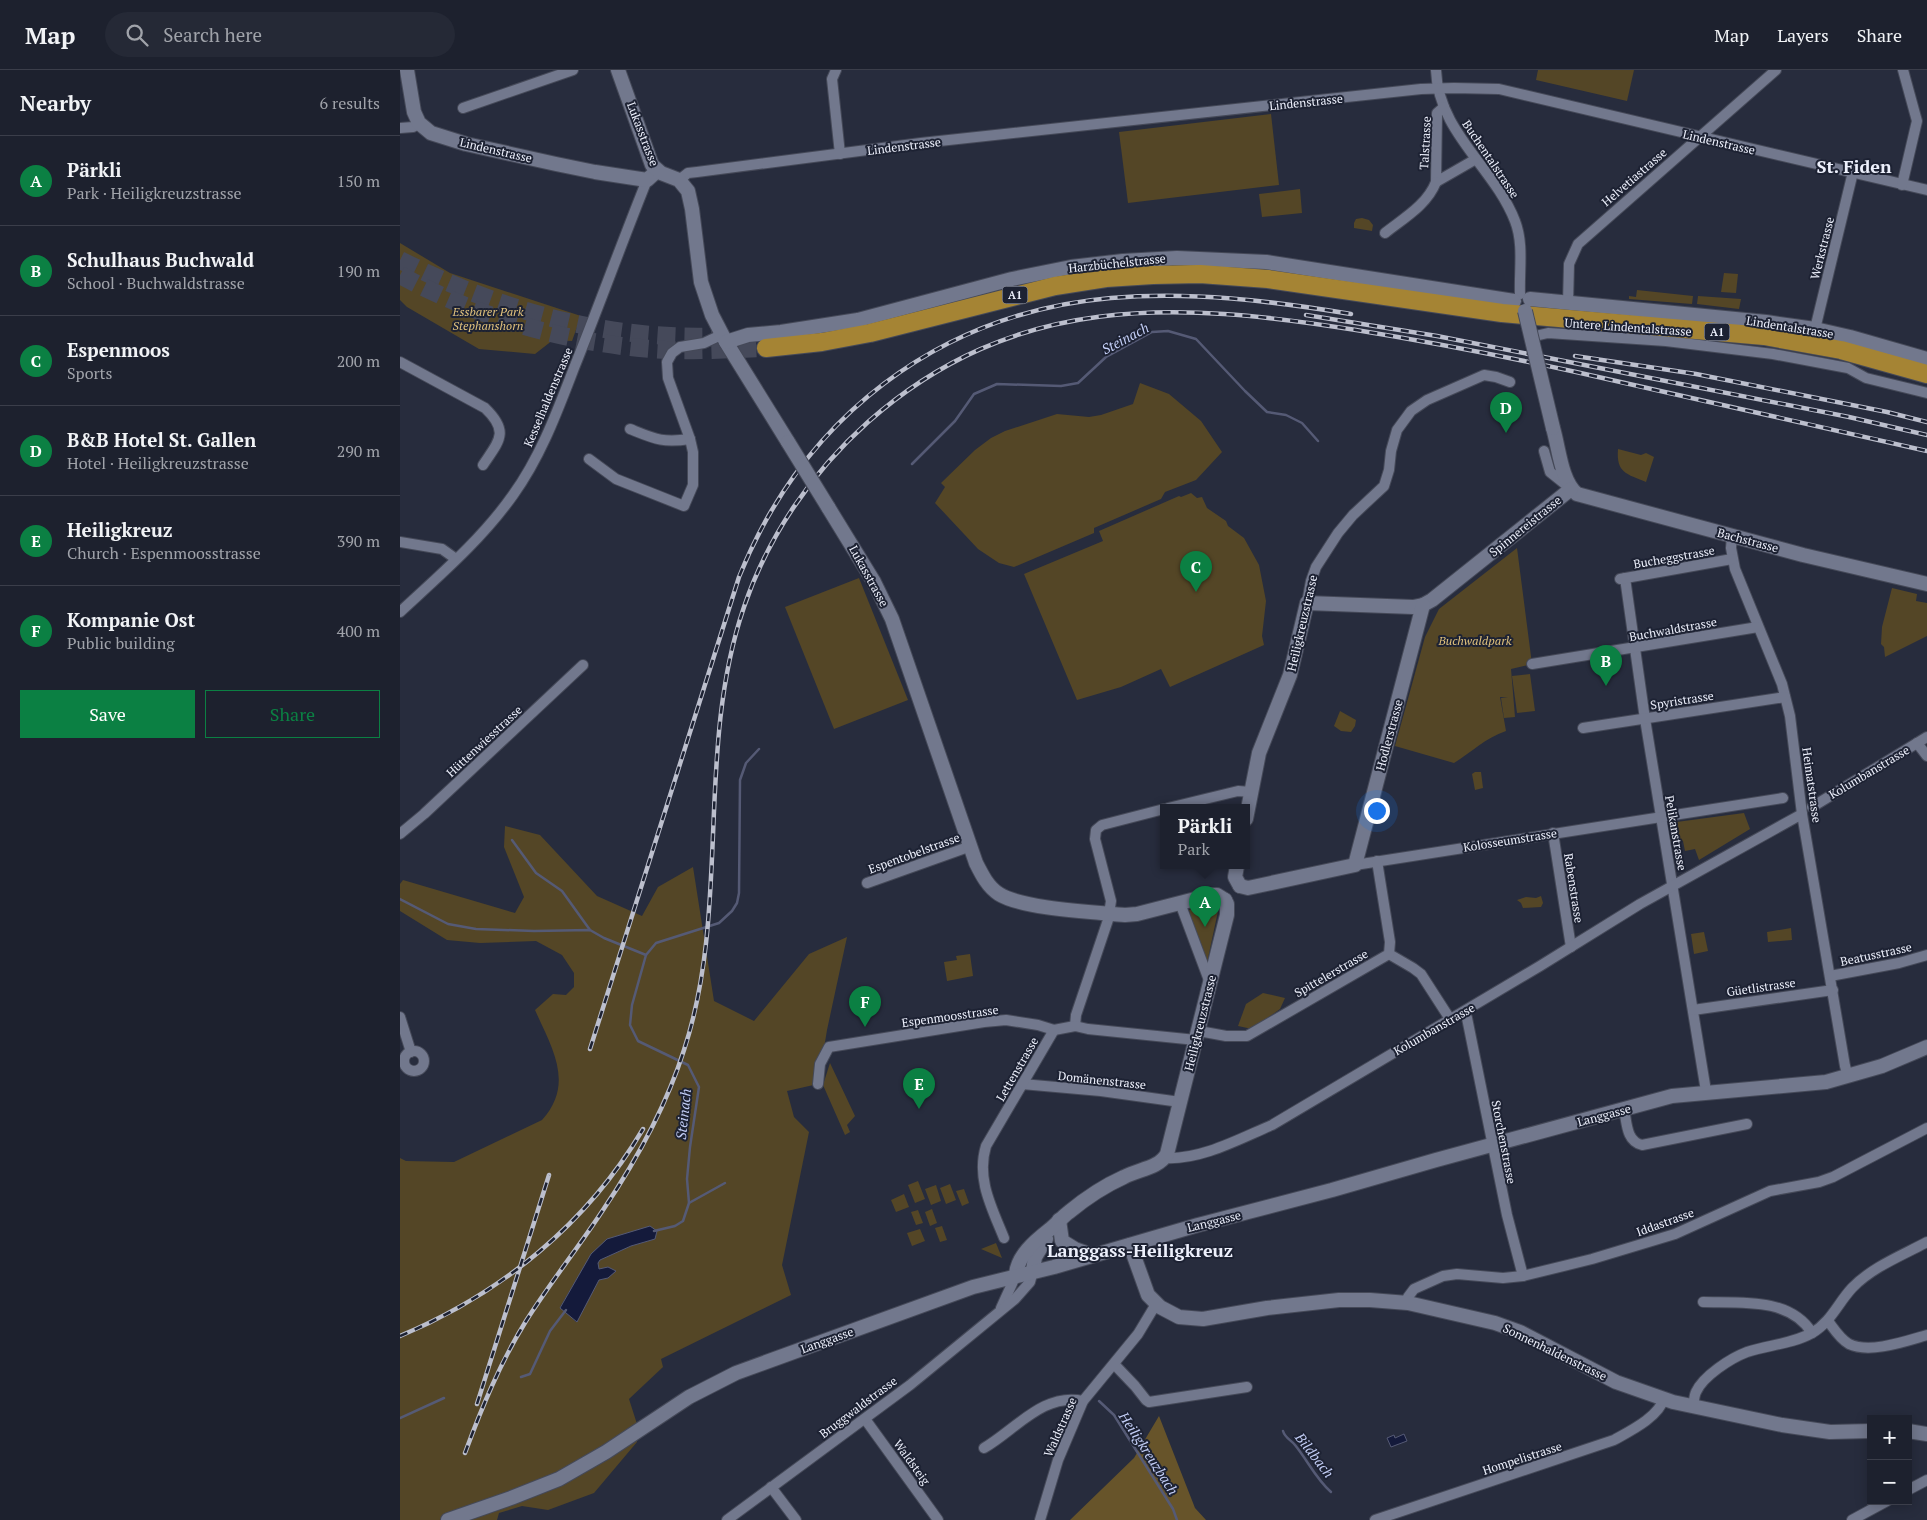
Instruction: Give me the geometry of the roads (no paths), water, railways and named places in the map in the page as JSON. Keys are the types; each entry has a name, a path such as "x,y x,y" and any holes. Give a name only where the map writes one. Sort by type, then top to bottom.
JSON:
{"highway":[{"name":"A1","path":"766,348 822,342 870,333 1055,286 1106,278 1153,274 1200,274 1268,279 1502,314 1666,326 1764,336 1841,350 1927,374"}],"street":[{"path":"400,128 413,127 419,123 414,112 407,70"},
{"path":"463,108 573,70"},
{"name":"Lukasstrasse","path":"618,70 650,158 652,175 679,180 685,185 690,198 701,282 712,315 723,338 874,582 892,619 976,863 988,884 997,894 1021,903 1109,913 1138,914 1211,895 1217,895 1225,900"},
{"path":"836,70 832,79 840,154"},
{"name":"Buchentalstrasse","path":"1436,70 1438,88 1444,107 1458,135 1504,198 1518,229 1523,303"},
{"name":"Helvetiastrasse","path":"1568,303 1569,264 1578,244 1776,70"},
{"path":"1902,185 1922,122 1903,70"},
{"name":"Lindenstrasse","path":"679,180 688,173 921,143 1438,88 1499,89 1699,138 1927,190"},
{"name":"Talstrasse","path":"1385,233 1426,201 1432,192 1436,182 1437,113 1444,107"},
{"name":"Lindenstrasse","path":"419,123 431,133 453,141 595,172 652,175"},
{"name":"Talstrasse","path":"1436,182 1476,159"},
{"name":"Werkstrasse","path":"1815,329 1853,172"},
{"name":"Kesselhaldenstrasse","path":"400,612 471,546 514,494 538,456 558,412 652,175"},
{"name":"Harzbüchelstrasse","path":"723,338 781,332 858,320 1012,279 1071,267 1122,261 1177,258 1275,263 1523,303"},
{"name":"Lindentalstrasse","path":"1523,303 1568,303 1743,319 1815,329 1927,358"},
{"name":"Spinnereistrasse","path":"1423,605 1432,600 1571,489 1565,475 1523,303"},
{"name":"Untere Lindentalstrasse","path":"1531,337 1548,333 1666,341 1739,349 1848,368 1866,378 1927,393"},
{"path":"589,458 616,479 684,506 694,481 694,463 690,439 668,378 667,362 672,352 680,347 723,338"},
{"path":"400,362 485,408 492,414 501,429 501,435 498,444 483,465"},
{"name":"Heiligkreuzstrasse","path":"1249,804 1259,753 1290,675 1314,571 1330,544 1353,515 1384,486 1397,430 1411,411 1427,400 1484,375 1510,382"},
{"path":"630,429 659,441 672,442 690,439"},
{"path":"1544,452 1550,472 1571,489"},
{"name":"Bachstrasse","path":"1571,489 1578,494 1732,536 1827,561 1927,584"},
{"name":"Heimatstrasse","path":"1732,536 1730,548 1732,559 1782,684 1790,716 1802,814 1848,1076"},
{"path":"400,542 442,549 456,560"},
{"name":"Bucheggstrasse","path":"1622,578 1732,559"},
{"name":"Pelikanstrasse","path":"1622,578 1636,648 1660,816 1706,1091"},
{"path":"1307,602 1407,607 1423,605"},
{"name":"Hodlerstrasse","path":"1355,865 1423,605"},
{"name":"Buchwaldstrasse","path":"1532,664 1758,627"},
{"name":"Hüttenwiesstrasse","path":"400,834 424,814 583,665"},
{"name":"Spyristrasse","path":"1583,728 1785,697"},
{"name":"Kolumbanstrasse","path":"1812,807 1927,737"},
{"path":"1917,743 1927,756"},
{"path":"1184,804 1238,791 1251,792"},
{"name":"Kolosseumstrasse","path":"1240,886 1248,888 1377,861 1783,798"},
{"path":"1160,810 1102,825 1096,830 1095,839 1110,901 1109,913 1076,1016 1075,1026 1088,1029 1197,1036"},
{"name":"Kolumbanstrasse","path":"1016,1275 1023,1257 1038,1237 1098,1191 1126,1176 1148,1168 1164,1158 1194,1156 1237,1140 1272,1124 1464,1012 1672,886 1802,814"},
{"name":"Rabenstrasse","path":"1553,833 1571,947"},
{"name":"Espentobelstrasse","path":"867,883 971,846"},
{"path":"1377,861 1390,942 1389,954 1421,974 1450,1019"},
{"path":"1225,900 1240,886 1236,879 1238,869"},
{"name":"Heiligkreuzstrasse","path":"1164,1158 1169,1147 1227,915 1228,907 1225,900"},
{"path":"1180,903 1210,983"},
{"name":"Spittelerstrasse","path":"1197,1036 1248,1036 1389,954"},
{"name":"Beatusstrasse","path":"1830,976 1899,963 1927,955"},
{"name":"Güetlistrasse","path":"1693,1010 1833,990"},
{"name":"Storchenstrasse","path":"1464,1012 1467,1018 1507,1215 1523,1276"},
{"path":"400,1017 411,1052"},
{"name":"Espenmoosstrasse","path":"818,1084 820,1064 829,1048 1006,1020 1038,1025 1054,1030"},
{"name":"Lettenstrasse","path":"1004,1238 984,1184 982,1161 986,1146 1054,1030 1075,1026"},
{"name":"Langgasse","path":"448,1520 511,1498 567,1474 689,1397 736,1373 948,1296 1016,1275 1672,1096 1706,1091 1812,1084 1882,1066 1927,1047"},
{"name":"Domänenstrasse","path":"1022,1084 1101,1091 1180,1102"},
{"path":"1624,1109 1630,1137 1634,1142 1642,1145 1747,1124"},
{"name":"Iddastrasse","path":"1408,1303 1408,1297 1414,1289 1443,1276 1457,1274 1503,1278 1523,1276 1592,1259 1675,1234 1770,1191 1819,1182 1833,1177 1927,1128"},
{"path":"1054,1225 1062,1241 1067,1245 1092,1255"},
{"name":"Kolumbanstrasse","path":"1033,1271 1035,1257 1046,1242 1054,1225"},
{"path":"1693,1407 1696,1392 1705,1380 1720,1367 1746,1353 1798,1339 1812,1333 1828,1321 1853,1287 1862,1279 1927,1242"},
{"name":"Sonnenhaldenstrasse","path":"1130,1245 1144,1288 1156,1304 1173,1315 1194,1319 1339,1300 1408,1303 1486,1320 1503,1326 1526,1335 1616,1382 1693,1407 1782,1425 1830,1432 1867,1431"},
{"name":"Bruggwaldstrasse","path":"727,1520 910,1385 1025,1290 1030,1282 1033,1271"},
{"name":"Bruggwaldstrasse","path":"1001,1309 1016,1275"},
{"path":"1703,1302 1772,1306 1785,1310 1802,1320 1812,1333"},
{"name":"Waldstrasse","path":"1040,1520 1058,1460 1084,1402 1138,1334 1156,1304"},
{"path":"1828,1321 1844,1340 1858,1347 1868,1348 1894,1344 1927,1335"},
{"path":"1114,1364 1149,1402 1247,1387"},
{"name":"Hompelistrasse","path":"1375,1520 1614,1440 1635,1429 1656,1412 1662,1405 1664,1398"},
{"path":"984,1448 1043,1407 1062,1401 1076,1400 1084,1402"},
{"name":"Waldsteig","path":"865,1419 938,1520"},
{"path":"1912,1431 1926,1432"},
{"path":"1912,1488 1927,1480"},
{"path":"771,1487 796,1520"},
{"path":"1852,1520 1880,1505"}],"water":[{"path":"650,1226 657,1231 655,1239 631,1246 600,1260 598,1263 599,1269 608,1267 616,1271 608,1278 599,1280 577,1322 560,1308 591,1254 607,1239"},
{"path":"1404,1434 1407,1441 1391,1447 1387,1438 1394,1435 1395,1438"}],"waterway":[{"name":"Steinach","path":"912,464 955,421 974,394 997,384 1061,386 1078,383 1106,357 1152,332 1168,331 1196,339 1267,412 1286,415 1302,423 1318,441"},
{"name":"Steinach","path":"654,1231 675,1226 683,1221 689,1203 687,1179 699,1087 688,1065 638,1041 630,1025 632,1005 646,955 656,943 719,923 732,911 737,903 739,893 740,780 746,763 759,749"},
{"path":"512,840 536,873 562,891 590,930"},
{"path":"400,899 448,924 476,929 590,930 604,938 646,955"},
{"name":"Heiligkreuzbach","path":"689,1203 725,1183"},
{"name":"Steinach","path":"521,1377 530,1374 550,1331 566,1310"},
{"name":"Steinach","path":"400,1418 444,1398"},
{"name":"Heiligkreuzbach","path":"1099,1401 1114,1415 1173,1509 1177,1520"},
{"name":"Bildbach","path":"1283,1431 1331,1492"}],"tunnel":[{"path":"400,260 478,295 559,320 641,334 684,337 727,336"},
{"path":"400,275 463,305 529,328 563,336 632,347 667,350 766,348"}],"railway":[{"path":"590,1049 739,577 766,520 800,468 839,423 884,384 934,351 989,326 1048,308 1111,298 1171,296 1261,301 1351,314"},
{"path":"465,1453 485,1402 508,1353 535,1307 603,1210 627,1172 659,1113 684,1050 698,996 706,941 711,885 716,772 721,716 729,661 744,607 754,581 779,530 810,484 828,462 868,422 923,380 980,349 1039,329 1099,317 1161,312 1224,314 1289,320 1356,330 1494,355 1927,451"},
{"path":"1306,315 1437,336 1849,417 1927,435"},
{"path":"1575,356 1696,374 1887,412 1927,422"},
{"path":"400,1336 437,1319 473,1299 507,1277 539,1252 596,1195 621,1163 643,1129"},
{"path":"477,1404 549,1175"}],"place":[{"name":"B&B Hotel St. Gallen","path":"1506,433"},
{"name":"Espenmoos","path":"1196,592"},
{"name":"Schulhaus Buchwald","path":"1606,686"},
{"name":"Pärkli","path":"1205,927"},
{"name":"Kompanie Ost","path":"865,1027"},
{"name":"Heiligkreuz","path":"919,1109"}],"district":[{"name":"St. Fiden","path":"1854,166"},
{"name":"Langgass-Heiligkreuz","path":"1140,1250"}],"park label":[{"name":"Essbarer Park Stephanshorn","path":"488,318"},
{"name":"Buchwaldpark","path":"1475,640"}]}
